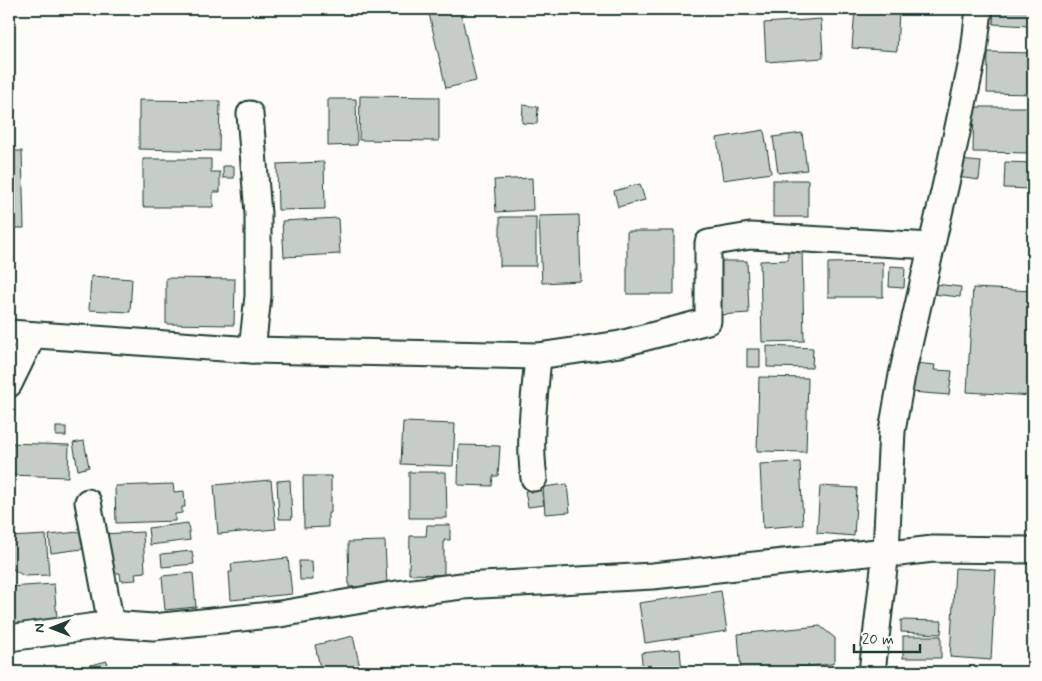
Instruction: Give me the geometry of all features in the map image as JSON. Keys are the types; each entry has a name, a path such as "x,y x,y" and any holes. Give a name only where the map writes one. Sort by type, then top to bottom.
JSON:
{"street":[{"path":"872,672 886,551 892,432 902,375 974,52 978,9"},
{"path":"250,114 258,214 258,296 252,350"},
{"path":"9,333 252,350 538,356 620,344 708,322 708,243 750,236 932,246"},
{"path":"9,384 33,335"},
{"path":"534,478 532,466 532,427 538,356"},
{"path":"88,502 111,624"},
{"path":"9,638 111,624 153,627 178,626 280,614 397,594 462,586 654,576 886,551 899,553 933,549 1033,550"}],"building":[{"path":"428,9 460,9 476,81 446,88"},
{"path":"855,9 899,10 897,51 852,48"},
{"path":"994,9 1030,9 1029,26 993,24"},
{"path":"821,19 823,58 766,62 764,23"},
{"path":"988,52 1033,53 1033,94 987,93"},
{"path":"360,96 439,97 439,141 359,140"},
{"path":"328,99 356,99 357,145 328,146"},
{"path":"139,100 220,101 219,151 139,149"},
{"path":"523,105 538,107 537,124 522,123"},
{"path":"974,107 1033,107 1033,153 973,152"},
{"path":"764,130 771,173 723,180 717,138"},
{"path":"802,133 807,170 778,173 773,137"},
{"path":"9,151 22,151 24,228 9,228"},
{"path":"143,159 211,159 211,172 220,172 220,192 213,192 213,207 143,207"},
{"path":"959,160 981,162 979,180 957,177"},
{"path":"324,162 325,209 278,210 277,164"},
{"path":"1005,162 1033,163 1033,189 1004,188"},
{"path":"223,166 234,166 234,178 223,178"},
{"path":"532,178 533,210 496,212 494,180"},
{"path":"773,180 808,180 808,217 773,217"},
{"path":"640,184 645,200 618,207 614,191"},
{"path":"579,215 581,281 542,283 539,216"},
{"path":"500,217 536,217 536,266 500,266"},
{"path":"338,218 340,254 284,257 282,221"},
{"path":"627,231 674,231 674,294 627,294"},
{"path":"788,248 802,248 804,341 762,342 760,261 788,260"},
{"path":"716,261 747,261 749,313 718,315"},
{"path":"883,262 883,297 828,297 828,263"},
{"path":"890,266 905,267 904,288 889,287"},
{"path":"91,276 132,279 130,312 89,310"},
{"path":"166,278 235,279 234,325 166,324"},
{"path":"935,284 961,287 960,297 933,294"},
{"path":"973,288 1033,291 1033,396 967,392"},
{"path":"767,346 813,348 812,368 767,367"},
{"path":"747,349 760,349 760,367 747,367"},
{"path":"914,363 935,365 934,370 952,371 949,395 911,392"},
{"path":"759,377 808,378 806,452 757,451"},
{"path":"403,422 455,424 453,466 401,464"},
{"path":"56,427 66,427 66,436 56,436"},
{"path":"84,441 89,467 78,470 73,443"},
{"path":"9,443 69,445 68,477 9,475"},
{"path":"459,445 500,446 498,476 493,476 492,486 458,485"},
{"path":"800,462 803,525 763,528 760,464"},
{"path":"409,472 446,472 447,518 409,518"},
{"path":"303,476 331,476 331,513 328,513 328,527 304,528"},
{"path":"271,480 276,529 218,534 214,485"},
{"path":"290,480 292,519 279,519 277,481"},
{"path":"173,484 174,492 184,491 185,507 182,507 182,513 175,514 175,521 116,523 115,486"},
{"path":"567,484 570,512 545,514 543,487"},
{"path":"820,486 857,488 854,536 817,533"},
{"path":"541,488 544,505 528,507 525,491"},
{"path":"188,523 190,540 150,545 148,528"},
{"path":"427,525 450,525 450,540 444,540 444,575 409,574 410,536 426,536"},
{"path":"88,531 90,548 51,553 49,535"},
{"path":"143,532 145,572 135,573 136,580 121,581 120,573 103,574 101,534"},
{"path":"46,535 49,575 24,576 11,568 9,537"},
{"path":"385,541 387,586 349,587 348,542"},
{"path":"192,551 194,564 162,567 161,554"},
{"path":"288,558 292,594 231,600 229,572 232,572 231,564"},
{"path":"299,561 312,561 313,580 300,580"},
{"path":"955,568 996,570 991,660 950,657"},
{"path":"193,573 196,607 165,610 162,576"},
{"path":"54,584 57,619 16,627 15,623 12,623 9,587"},
{"path":"721,591 727,631 645,643 639,603"},
{"path":"901,620 942,621 941,634 901,632"},
{"path":"820,626 835,638 835,660 832,664 741,672 738,634"},
{"path":"353,636 361,672 321,672 315,645"},
{"path":"903,636 941,636 941,658 903,658"},
{"path":"680,649 682,672 643,672 641,653"},
{"path":"107,661 110,672 92,672 91,665"},
{"path":"900,667 941,667 941,672 900,672"}]}
